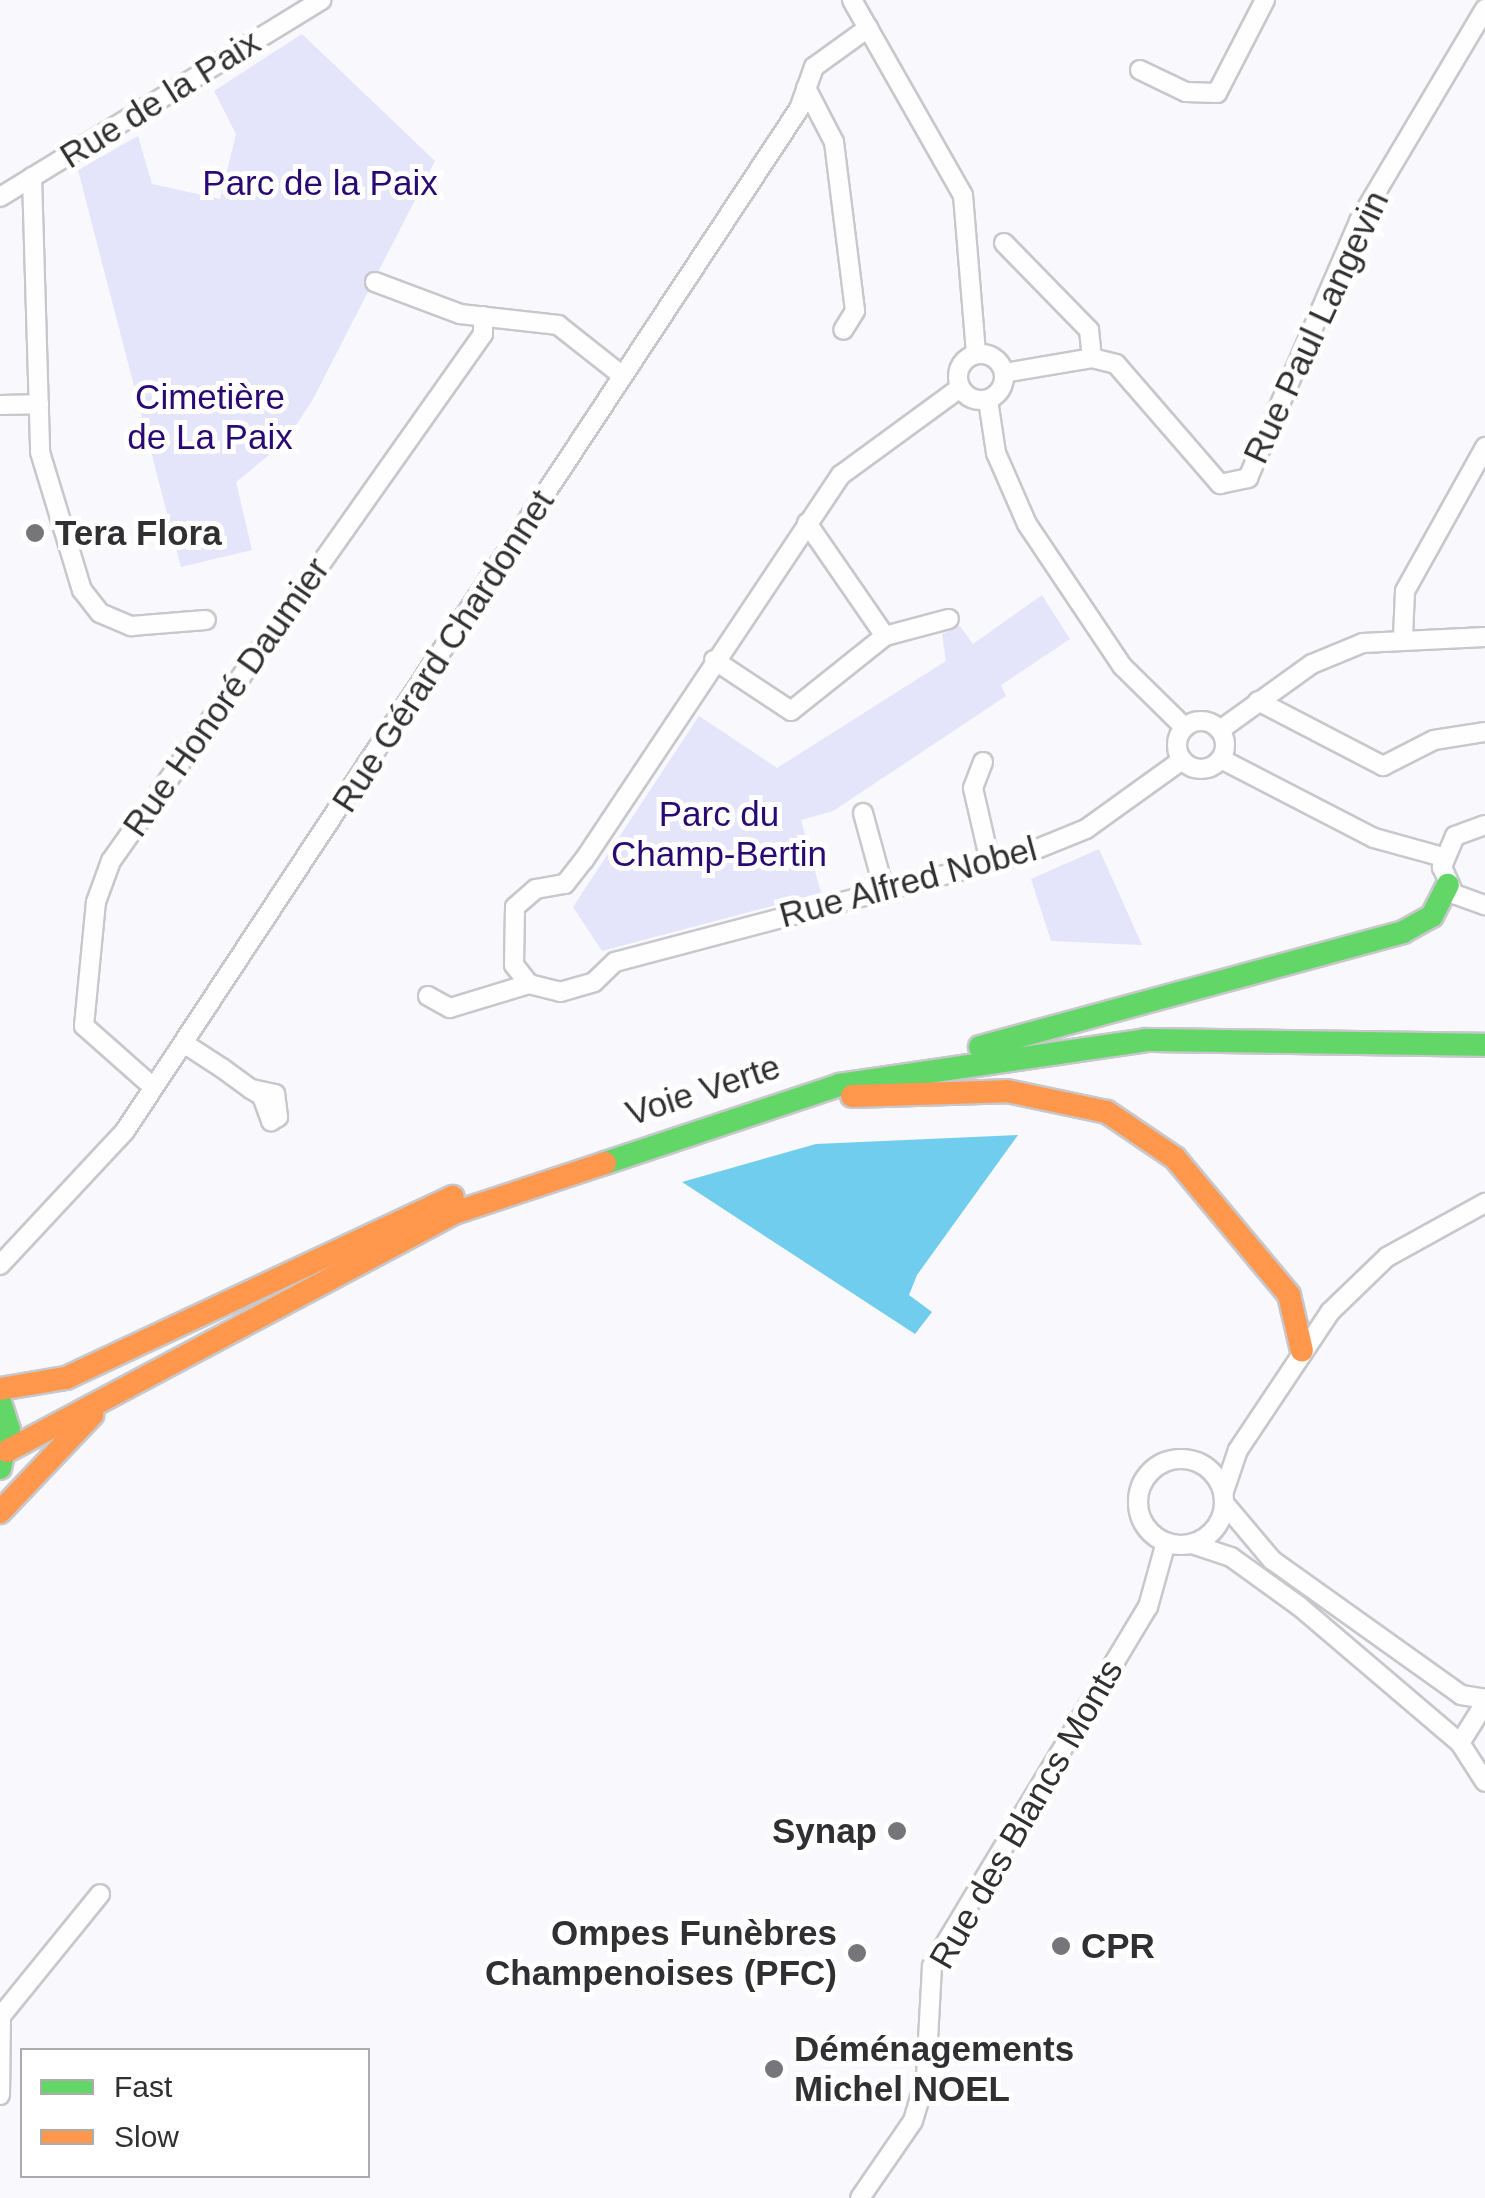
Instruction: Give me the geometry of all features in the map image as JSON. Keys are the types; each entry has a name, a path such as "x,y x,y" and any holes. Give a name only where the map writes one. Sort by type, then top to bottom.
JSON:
{"main road":[{"path":"980,1048 1403,932 1432,916 1448,886"},
{"name":"Voie Verte","path":"0,1388 66,1378 443,1201 732,1102 980,1048 1164,1031 1485,1036"},
{"name":"Voie Verte","path":"4,1459 98,1402 454,1213 753,1110 916,1069 1146,1040 1485,1045"},
{"path":"753,1110 922,1090 1044,1095 1107,1112 1174,1158 1289,1295 1302,1351"},
{"path":"0,1402 4,1459"},
{"path":"0,1512 98,1402"}],"street":[{"name":"Rue de la Paix","path":"0,197 321,0"},
{"path":"852,0 963,195 976,354"},
{"path":"1140,70 1186,92 1218,93 1264,0"},
{"name":"Rue Paul Langevin","path":"1092,358 1116,364 1208,474 1235,486 1248,478 1359,220 1485,9"},
{"name":"Rue Gérard Chardonnet","path":"0,1266 154,1087 185,1044 806,88 814,67 868,28"},
{"path":"806,88 834,142 854,311 843,330"},
{"path":"32,177 40,452 82,590 100,613 131,626 206,620"},
{"path":"976,354 1004,373 1092,358 1089,330 1004,242"},
{"path":"375,282 484,316 558,325 620,374"},
{"name":"Rue Honoré Daumier","path":"154,1087 84,1026 96,902 110,861 483,334 484,316"},
{"path":"960,388 960,367 976,354"},
{"path":"1004,373 988,400 996,453 1027,524 1122,666 1184,727 1182,760 1202,769 1221,759"},
{"path":"960,388 988,400"},
{"path":"530,984 508,932 515,907 574,872 807,523 858,459 960,388"},
{"path":"0,405 39,404"},
{"path":"1403,637 1405,591 1485,447"},
{"path":"807,523 885,636"},
{"path":"714,660 791,710 885,636 949,619"},
{"path":"1220,730 1312,664 1403,637 1485,638"},
{"path":"1258,701 1383,766 1434,740 1485,732"},
{"path":"1184,727 1206,721 1220,730"},
{"path":"1220,730 1221,759"},
{"path":"1221,759 1374,838 1443,857"},
{"name":"Rue Alfred Nobel","path":"428,996 450,1008 530,984 560,992 594,982 615,962 990,862 1086,829 1182,760"},
{"path":"983,762 973,788 990,862"},
{"path":"863,812 884,890"},
{"path":"1481,909 1448,886 1443,857 1454,836 1485,825"},
{"path":"185,1044 251,1089"},
{"path":"1192,1544 1211,1533 1238,1450 1302,1351 1387,1257 1485,1204"},
{"path":"1238,1450 1200,1463 1174,1460 1142,1483 1141,1518 1166,1542 1192,1544 1231,1557 1299,1606 1460,1743 1485,1782"},
{"path":"1200,1463 1272,1560 1461,1695 1485,1701 1460,1743"},
{"name":"Rue des Blancs Monts","path":"860,2198 913,2121 926,2077 932,1966 1148,1607 1166,1542"},
{"path":"0,2095 1,2016 100,1894"}],"green space":[{"path":"302,34 435,161 313,399 285,442 236,482 252,550 181,567 78,170 138,136 152,184 220,199 236,134 214,91"},
{"name":"Parc du Champ-Bertin","path":"1042,595 1070,639 1001,685 1006,696 833,811 801,820 821,893 602,951 573,907 699,716 777,768 946,661 942,634 960,626 973,644"},
{"path":"1099,849 1142,945 1051,941 1031,879"}],"water":[{"path":"1018,1135 917,1275 909,1295 932,1312 915,1334 682,1182 816,1144"}],"traffic: fast":[{"path":"980,1047 1403,932 1432,916 1448,885"},
{"path":"605,1163 839,1085 1146,1040 1485,1045"},
{"path":"0,1402 9,1429 0,1468"}],"traffic: slow":[{"path":"852,1096 1007,1091 1107,1112 1175,1158 1289,1295 1302,1351"},
{"path":"7,1451 454,1213 605,1163"},
{"path":"0,1389 66,1378 453,1197"},
{"path":"0,1512 92,1415"}],"place":[{"name":"Tera Flora","path":"35,533"},
{"name":"Synap","path":"897,1831"},
{"name":"CPR","path":"1061,1946"},
{"name":"Ompes Funèbres Champenoises (PFC)","path":"857,1953"},
{"name":"Déménagements Michel NOEL","path":"774,2069"}],"park label":[{"name":"Parc de la Paix","path":"320,183"},
{"name":"Cimetière de La Paix","path":"210,417"}]}
